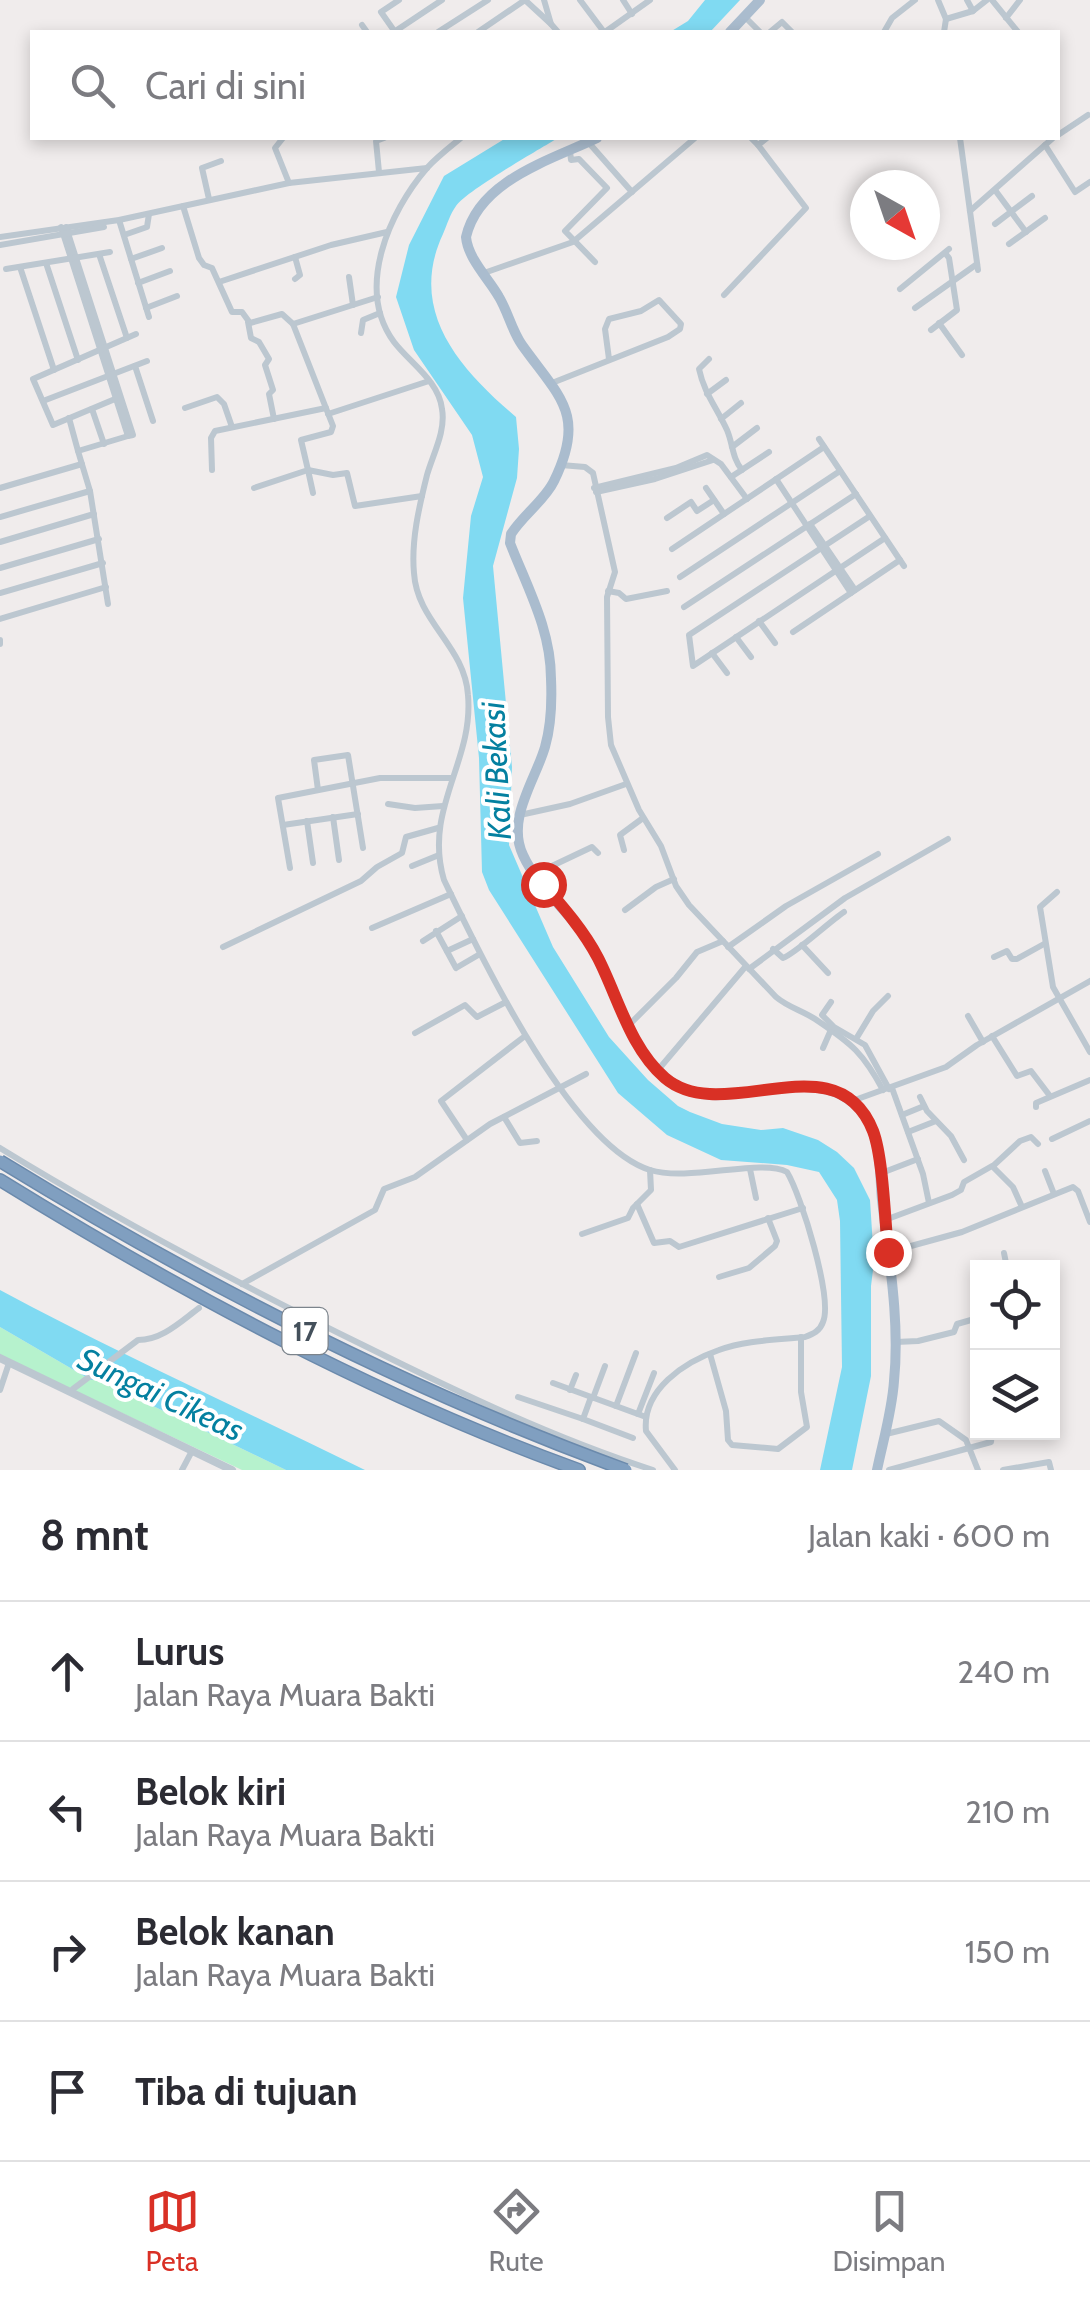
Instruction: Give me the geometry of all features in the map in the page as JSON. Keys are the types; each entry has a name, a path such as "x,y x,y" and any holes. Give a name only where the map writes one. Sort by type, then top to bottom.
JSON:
{"highway":[{"name":"17","path":"0,1161 242,1300 552,1443 624,1467"},
{"name":"17","path":"0,1180 233,1313 395,1393 579,1470"}],"main road":[{"path":"732,30 760,0"},
{"path":"592,140 512,177 472,220 466,232 466,245 503,304 521,344 568,408 570,427 561,466 549,489 511,534 510,544 549,642 552,676 546,746 516,832 535,874 588,940 628,1026 658,1070 681,1088 706,1096 790,1085 834,1092 851,1101 872,1129 885,1220 895,1342 894,1383 877,1470"}],"street":[{"path":"394,30 381,12 399,0"},
{"path":"398,30 442,0"},
{"path":"441,30 488,0"},
{"path":"481,30 525,0 556,30"},
{"path":"544,0 551,24"},
{"path":"580,0 602,30"},
{"path":"622,0 632,14"},
{"path":"607,30 650,0"},
{"path":"885,30 892,18 915,0"},
{"path":"938,0 946,18 944,30"},
{"path":"967,0 973,10"},
{"path":"946,18 973,10 989,0 1016,30"},
{"path":"1006,18 1020,0"},
{"path":"744,16 758,30"},
{"path":"1060,133 1088,115"},
{"path":"281,140 275,148 289,183"},
{"path":"379,140 375,146 380,172"},
{"path":"459,140 428,168 388,232 378,267 380,313 392,338 440,401 443,422 414,541 415,587 429,619 459,657 469,697 466,726 438,828 438,855 451,894 525,1036 594,1130 650,1170 699,1174 774,1166 787,1172 803,1208 820,1274 824,1315 816,1332 710,1354 657,1389 642,1415"},
{"path":"592,140 632,192"},
{"path":"484,274 573,242 693,140"},
{"path":"724,295 806,208 753,140"},
{"path":"758,145 764,140"},
{"path":"915,308 977,266 960,140"},
{"path":"970,211 1051,140"},
{"path":"1045,145 1075,192 1090,182"},
{"path":"570,150 571,160 579,159 608,190 565,229 573,242 596,262"},
{"path":"209,199 202,168 221,161"},
{"path":"0,245 289,183 428,168"},
{"path":"995,190 1026,232"},
{"path":"994,224 1032,196"},
{"path":"182,206 200,258 212,268 229,308 234,313 242,312 251,338 269,359 265,366 274,420"},
{"path":"124,235 147,227 150,213"},
{"path":"1009,244 1045,218"},
{"path":"119,220 149,318"},
{"path":"0,236 104,227"},
{"path":"64,231 133,435 78,451"},
{"path":"219,282 388,232"},
{"path":"131,258 162,248"},
{"path":"900,289 947,251 957,310 931,330"},
{"path":"6,269 110,252"},
{"path":"99,254 126,338"},
{"path":"295,258 300,274 295,279"},
{"path":"46,263 78,360"},
{"path":"20,267 54,370"},
{"path":"138,283 170,271"},
{"path":"349,277 353,306"},
{"path":"146,308 177,296"},
{"path":"293,324 378,297"},
{"path":"552,383 668,337 680,329 680,324 659,300 641,311 608,319 608,359"},
{"path":"361,333 363,320 380,313"},
{"path":"248,322 282,314 293,324 327,411 332,432 301,441 313,493"},
{"path":"939,324 962,354"},
{"path":"115,399 52,425 33,378 136,334"},
{"path":"709,359 699,369 706,394 742,470"},
{"path":"43,401 147,361"},
{"path":"135,366 153,421"},
{"path":"110,375 128,436"},
{"path":"706,394 726,380"},
{"path":"212,470 212,434 327,411 429,382"},
{"path":"186,408 217,397 224,404 232,427"},
{"path":"721,419 741,403"},
{"path":"92,408 104,444"},
{"path":"69,418 90,491 108,604"},
{"path":"732,446 756,428"},
{"path":"792,632 902,563 819,438"},
{"path":"672,548 824,447"},
{"path":"731,477 769,452"},
{"path":"595,490 714,460 746,498"},
{"path":"0,488 82,464"},
{"path":"561,466 589,468 615,572 608,591 608,717 611,745 626,784 697,917 788,1007 819,1018 856,1038 870,1051 902,1116 929,1204"},
{"path":"254,488 308,470 333,475 347,473 354,506 422,496"},
{"path":"680,577 840,471"},
{"path":"777,478 853,592"},
{"path":"706,488 724,514"},
{"path":"0,517 90,491"},
{"path":"684,606 856,494"},
{"path":"667,518 691,502 697,511 714,500"},
{"path":"0,542 94,514"},
{"path":"870,516 689,635 693,666 885,538"},
{"path":"0,568 99,538"},
{"path":"0,592 103,562"},
{"path":"0,619 106,588"},
{"path":"608,591 618,592 626,599 667,591"},
{"path":"759,622 775,643"},
{"path":"736,637 751,658"},
{"path":"712,653 727,672"},
{"path":"318,790 314,760 348,755 363,848"},
{"path":"290,868 278,798 380,778 452,778"},
{"path":"520,815 570,804 626,784"},
{"path":"388,804 415,808 443,806"},
{"path":"283,825 358,814"},
{"path":"333,817 339,860"},
{"path":"624,850 620,835 644,818"},
{"path":"307,821 314,863"},
{"path":"223,946 361,882 402,853 406,837 438,828"},
{"path":"658,1070 747,967 845,898 948,839"},
{"path":"535,874 592,847 598,853"},
{"path":"628,1026 697,952 726,944 878,854"},
{"path":"412,866 438,855"},
{"path":"625,910 656,887 674,880"},
{"path":"1057,892 1040,907 1049,976 1090,1052"},
{"path":"372,928 451,894"},
{"path":"773,949 785,959 844,912"},
{"path":"423,941 462,916"},
{"path":"436,931 458,968 480,954"},
{"path":"447,951 474,940"},
{"path":"802,944 828,974"},
{"path":"994,957 1007,951 1012,959 1017,959 1044,944"},
{"path":"851,1101 946,1067 992,1036 1090,981"},
{"path":"856,1038 888,996"},
{"path":"415,1033 465,1006 477,1017 506,1002"},
{"path":"819,1018 831,1002"},
{"path":"968,1016 982,1042"},
{"path":"819,1018 830,1032 862,1052 888,1089"},
{"path":"823,1048 830,1032"},
{"path":"467,1140 440,1100 525,1036"},
{"path":"992,1036 1017,1076 1031,1071 1050,1096"},
{"path":"240,1285 374,1210 384,1189 415,1176 504,1117 586,1074"},
{"path":"1036,1108 1036,1103 1090,1080"},
{"path":"902,1116 922,1102 964,1160"},
{"path":"504,1117 520,1143 537,1141"},
{"path":"908,1132 936,1121"},
{"path":"1052,1139 1090,1121"},
{"path":"885,1220 961,1190 964,1182 993,1166 1020,1141 1031,1137 1038,1144"},
{"path":"0,1148 116,1219 240,1285 482,1404 624,1467 653,1470"},
{"path":"879,1174 918,1159"},
{"path":"993,1166 1013,1187 1022,1207"},
{"path":"750,1169 756,1198"},
{"path":"582,1234 624,1221 651,1190 650,1170"},
{"path":"1045,1172 1054,1194"},
{"path":"888,1252 962,1232 1076,1188 1090,1222"},
{"path":"637,1204 654,1243 670,1241 679,1247 803,1208"},
{"path":"719,1277 749,1268 775,1246 777,1241 768,1218"},
{"path":"1004,1253 1005,1260"},
{"path":"74,1390 138,1340 164,1334 198,1308"},
{"path":"895,1342 954,1332 958,1324 970,1320"},
{"path":"710,1354 726,1411 728,1440 732,1444 778,1449 807,1427 801,1392 801,1337"},
{"path":"616,1406 636,1353"},
{"path":"0,1358 232,1470"},
{"path":"0,1390 10,1363"},
{"path":"583,1418 605,1366"},
{"path":"654,1373 642,1415 649,1436 676,1470"},
{"path":"570,1390 576,1375"},
{"path":"553,1384 642,1415"},
{"path":"518,1397 633,1438"},
{"path":"884,1434 939,1422 966,1440 978,1470"},
{"path":"890,1470 993,1440"},
{"path":"182,1470 192,1451"},
{"path":"1004,1470 1049,1462 1051,1470"}],"green space":[{"path":"0,1327 91,1380 99,1380 286,1470 242,1470 0,1355"}],"water":[{"path":"705,0 740,0 712,30 673,30 688,21"},
{"name":"Kali Bekasi","path":"503,140 555,140 487,181 456,206 434,262 431,288 445,336 459,358 516,417 517,478 493,566 512,767 509,845 553,947 609,1037 648,1080 690,1112 722,1124 761,1130 783,1128 818,1140 854,1168 870,1200 874,1262 871,1376 852,1470 820,1470 842,1367 837,1200 819,1172 787,1165 721,1160 667,1135 618,1093 489,890 482,872 479,758 463,598 471,516 483,477 472,435 414,350 396,297 409,245 444,176"},
{"name":"Sungai Cikeas","path":"0,1290 365,1470 286,1470 99,1380 91,1380 0,1327"}],"route":[{"path":"543,884 588,940 631,1030 667,1080 706,1096 801,1085 844,1096 860,1110 875,1136 888,1252"}]}
